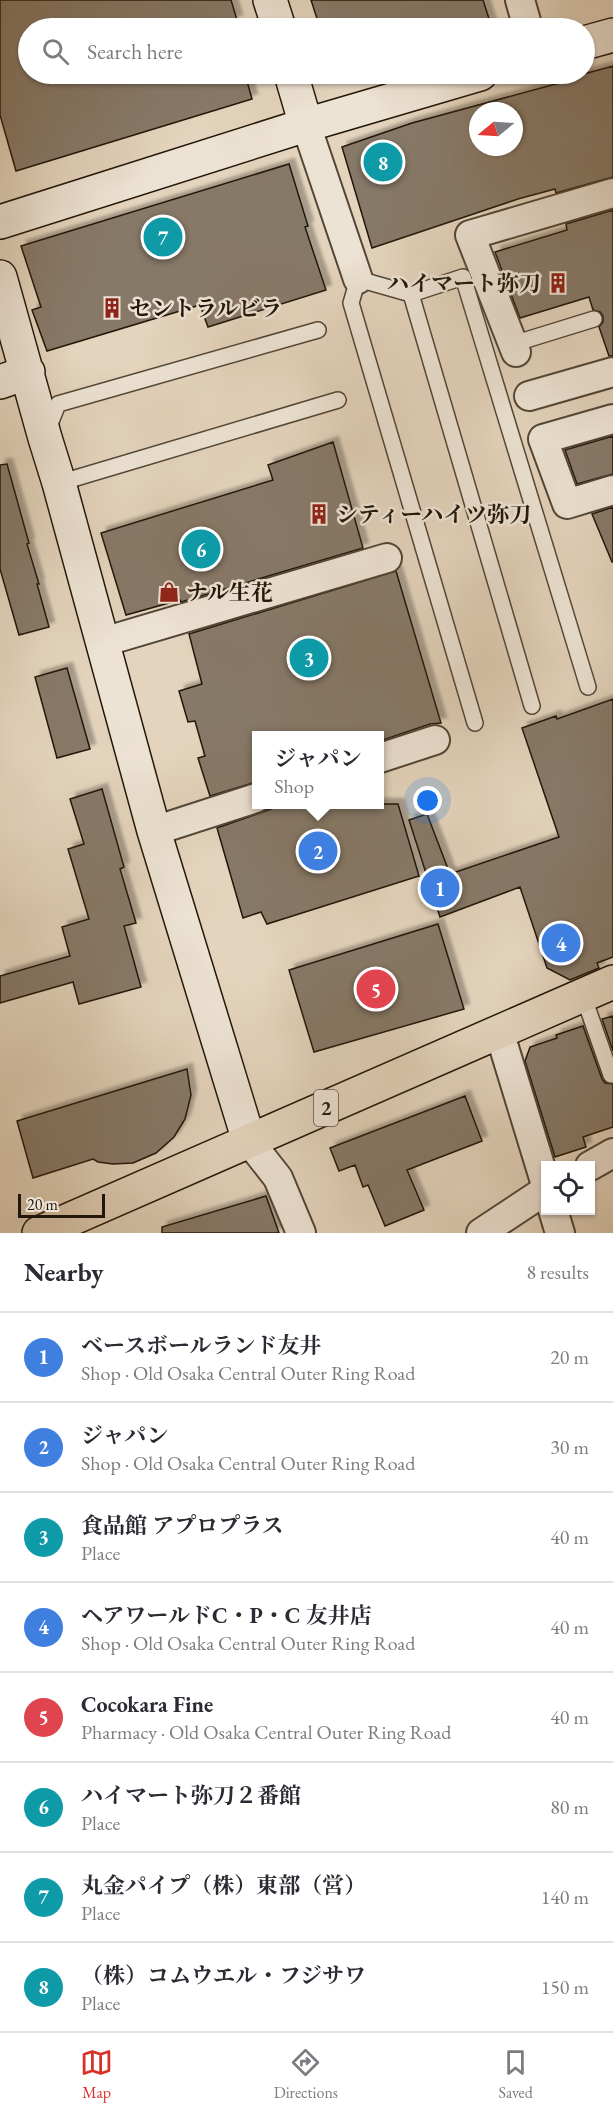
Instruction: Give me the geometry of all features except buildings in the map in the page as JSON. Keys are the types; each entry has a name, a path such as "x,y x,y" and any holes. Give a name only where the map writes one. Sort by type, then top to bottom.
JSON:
{"main road":[{"name":"2","path":"39,1233 613,982"}],"street":[{"path":"270,0 276,18"},
{"path":"520,0 525,18"},
{"path":"595,40 613,35"},
{"path":"294,84 358,279"},
{"path":"0,222 306,124 445,84"},
{"path":"515,348 470,235 613,193"},
{"path":"0,277 14,377 45,438 60,483 154,831 249,1141 278,1178 301,1233"},
{"path":"529,396 613,372"},
{"path":"613,419 543,439 567,504 613,490"},
{"path":"103,642 387,558"},
{"path":"384,757 435,740"},
{"path":"154,831 252,799"},
{"path":"500,1031 541,1168"},
{"path":"595,1163 613,1153"},
{"path":"481,1233 541,1193"},
{"path":"555,1215 560,1233"}],"lane":[{"path":"475,723 351,303 358,279 411,294 463,277 588,687"},
{"path":"411,294 532,706"},
{"path":"515,348 594,319"},
{"path":"45,438 58,404 318,330"},
{"path":"60,483 338,400"},
{"path":"583,995 611,1075"}],"place":[{"name":"（株）コムウエル・フジサワ","path":"383,162"},
{"name":"丸金パイプ（株）東部（営）","path":"163,237"},
{"name":"ハイマート弥刀","path":"558,283"},
{"name":"セントラルビラ","path":"112,308"},
{"name":"シティーハイツ弥刀","path":"319,514"},
{"name":"ハイマート弥刀２番館","path":"201,549"},
{"name":"ナル生花","path":"169,592"},
{"name":"食品館 アプロプラス","path":"309,658"},
{"name":"ジャパン","path":"318,851"},
{"name":"ベースボールランド友井","path":"440,888"},
{"name":"ヘアワールドC・P・C 友井店","path":"561,943"},
{"name":"Cocokara Fine","path":"376,989"}]}
